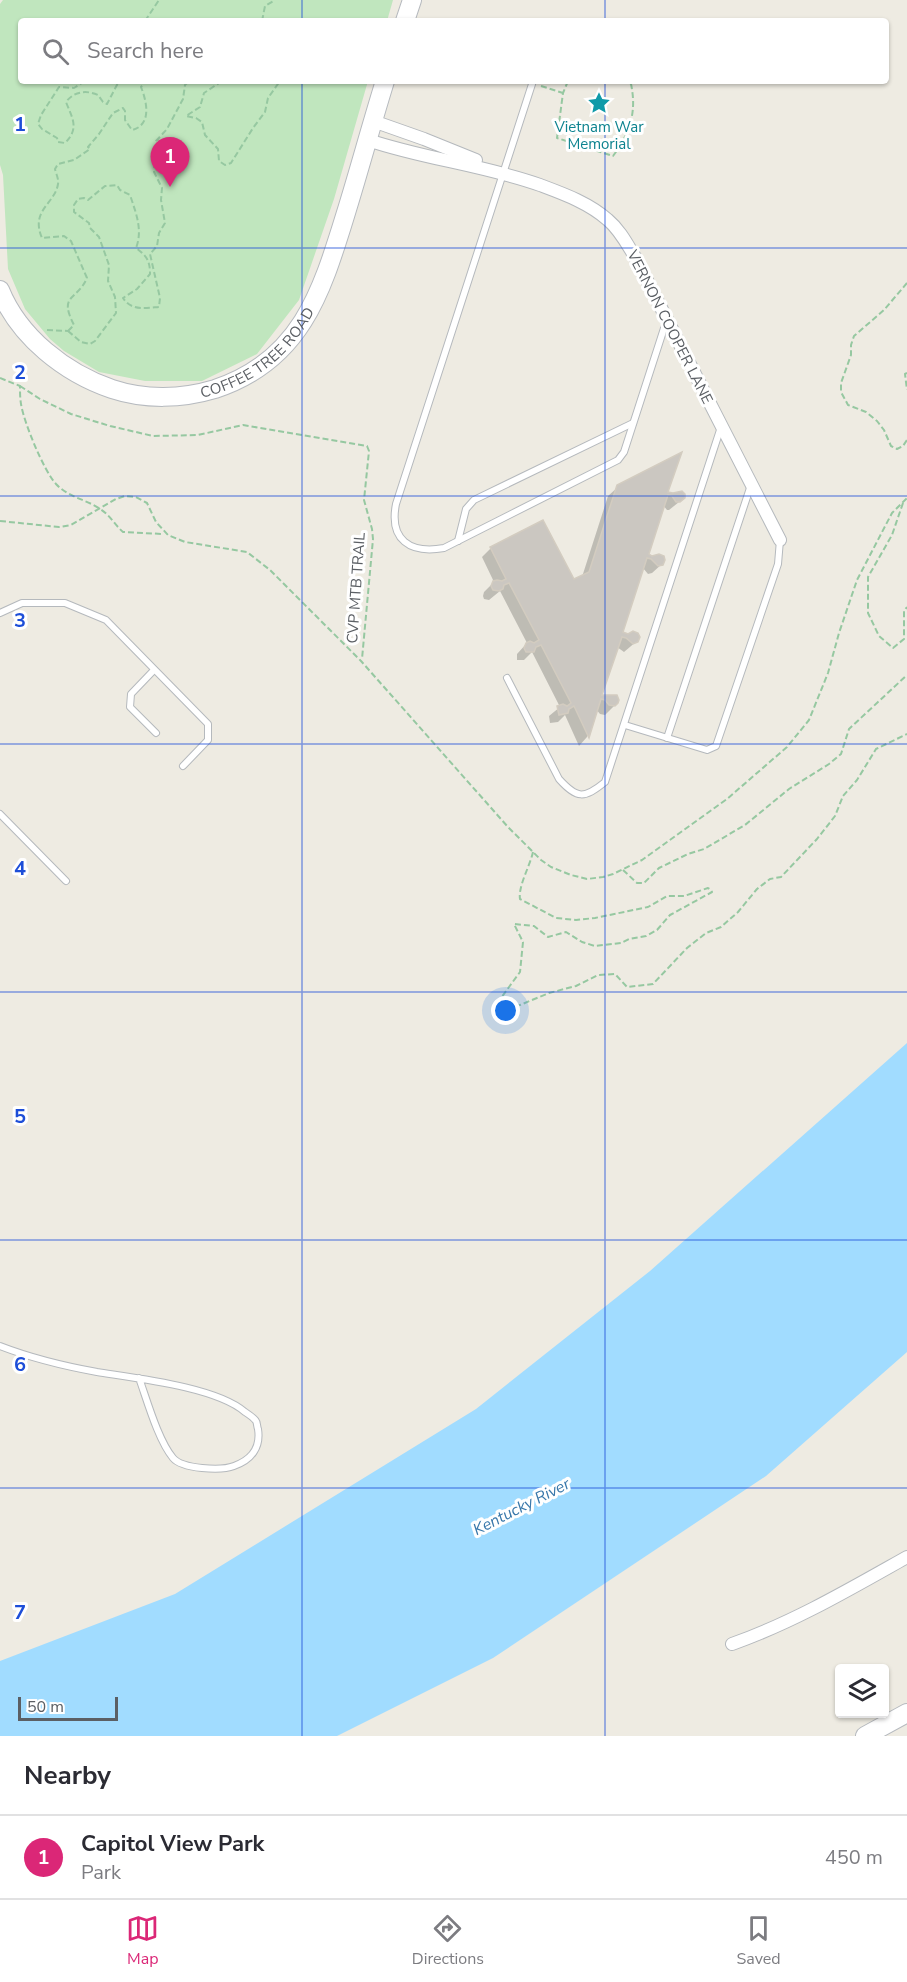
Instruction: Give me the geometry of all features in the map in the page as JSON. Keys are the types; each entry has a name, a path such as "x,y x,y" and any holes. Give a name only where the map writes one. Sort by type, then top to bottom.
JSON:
{"street":[{"path":"406,18 412,0"},
{"name":"COFFEE TREE ROAD","path":"0,292 9,309 49,355 69,370 92,382 128,394 155,397 189,395 224,386 250,373 273,357 291,338 317,298 336,245 384,84"},
{"name":"VERNON COOPER LANE","path":"373,121 441,145 504,174 575,199 594,209 610,222 624,238 635,257 780,540"},
{"name":"VERNON COOPER LANE","path":"368,140 504,174"},
{"path":"732,1644 773,1629 907,1557"},
{"path":"865,1736 907,1713"}],"lane":[{"path":"532,84 396,504 393,518 395,529 401,540 413,548 428,551 444,548 618,460 624,452 667,319"},
{"path":"458,541 466,509 474,500 633,423"},
{"path":"507,678 559,779 570,791 583,795 595,790 605,782 722,426"},
{"path":"667,738 751,484"},
{"path":"625,724 707,750 716,746 778,564 780,540"},
{"path":"0,613 22,603 65,603 106,620 208,724 208,740 183,766"},
{"path":"154,670 131,694 130,707 156,733"},
{"path":"0,814 66,881"},
{"path":"0,1346 48,1362 139,1378 210,1395 239,1407 256,1421 260,1440 253,1456 232,1467 192,1468 174,1460 162,1438 139,1378"}],"path":[{"path":"147,18 159,0"},
{"path":"263,18 265,6 274,0"},
{"path":"80,84 74,88 59,87 41,115 38,124 57,138 58,142 65,143 73,132 73,116 66,102 69,97 86,92 93,93 107,104 117,84"},
{"path":"68,331 74,325 67,312 67,305 87,278 71,241 64,236 42,238 40,216 43,207 58,185 59,180 55,169 58,164 74,160 90,149 88,147 113,113 123,108 124,120 132,130 142,125 145,120 147,101 141,87 144,84"},
{"path":"30,335 38,327 68,331 81,342 90,344 95,341 116,313 115,297 108,281 109,265 99,237 90,228 89,223 74,212 74,205 78,199 88,200 105,186 117,184 120,190 130,195 141,231 136,248 147,256 150,262 150,274 137,289 123,298 137,308 159,307 160,298 150,254 157,246 159,233 165,222 161,200 162,188 154,172 156,141 167,129 183,99 186,84"},
{"path":"218,84 204,93 200,107 186,116 202,122 205,135 218,149 219,161 225,165 231,163 265,112 268,98 278,84"},
{"path":"538,84 563,93"},
{"path":"567,84 563,93 557,138 613,156 623,142 634,111 631,84"},
{"path":"907,283 884,310 854,336 851,355 841,383 841,392 848,405 866,412 877,421 891,446 897,449 907,440"},
{"path":"907,373 905,374 907,390"},
{"path":"0,378 20,386 21,405 36,448 55,484 71,496 86,501 109,515 123,532 166,534"},
{"name":"CVP MTB TRAIL","path":"20,386 71,414 153,436 198,435 243,425 367,446 369,452 364,500 373,539 362,661"},
{"path":"903,502 892,535 868,577 868,613 879,636 893,648 904,639 904,611 907,607"},
{"path":"623,870 638,883 644,883 659,868 704,849 745,825 789,789 841,754 849,729 907,675"},
{"path":"533,852 519,892 520,899 555,918 576,920 604,917 648,907 667,896 684,897 708,888 712,892 670,915 657,930 646,936 621,943 595,945 582,942 566,932 548,937 534,926 514,924 523,942 520,972 501,998 504,1005 520,1005 549,993 576,986 598,975 615,974 627,987 652,984 687,948 706,933 721,927 738,912 757,889 770,879 781,877 835,816 843,796 857,780 876,749 907,734"}],"green space":[{"path":"3,0 393,0 388,18 18,18 18,84 367,84 334,199 299,300 257,354 202,381 145,381 99,372 64,351 50,339 25,309 8,269 3,175 0,165 0,4"}],"water":[{"name":"Kentucky River","path":"907,1043 907,1352 766,1476 493,1658 337,1736 0,1736 0,1661 175,1594 476,1409 650,1271"}],"building":[{"path":"682,452 668,492 682,491 685,498 676,502 672,496 668,495 649,554 652,556 659,554 664,556 665,560 663,565 658,566 647,558 623,632 628,634 633,631 640,637 638,642 633,644 622,637 602,695 617,695 619,700 615,706 601,699 589,738 574,706 569,709 568,713 559,715 557,706 563,704 567,706 571,703 541,645 536,647 534,652 526,652 524,648 526,643 539,640 509,583 499,591 493,590 491,586 493,581 506,579 490,547 543,520 574,579 589,572 617,485"}],"place":[{"name":"Vietnam War Memorial","path":"599,103"},
{"name":"Capitol View Park","path":"170,187"}]}
